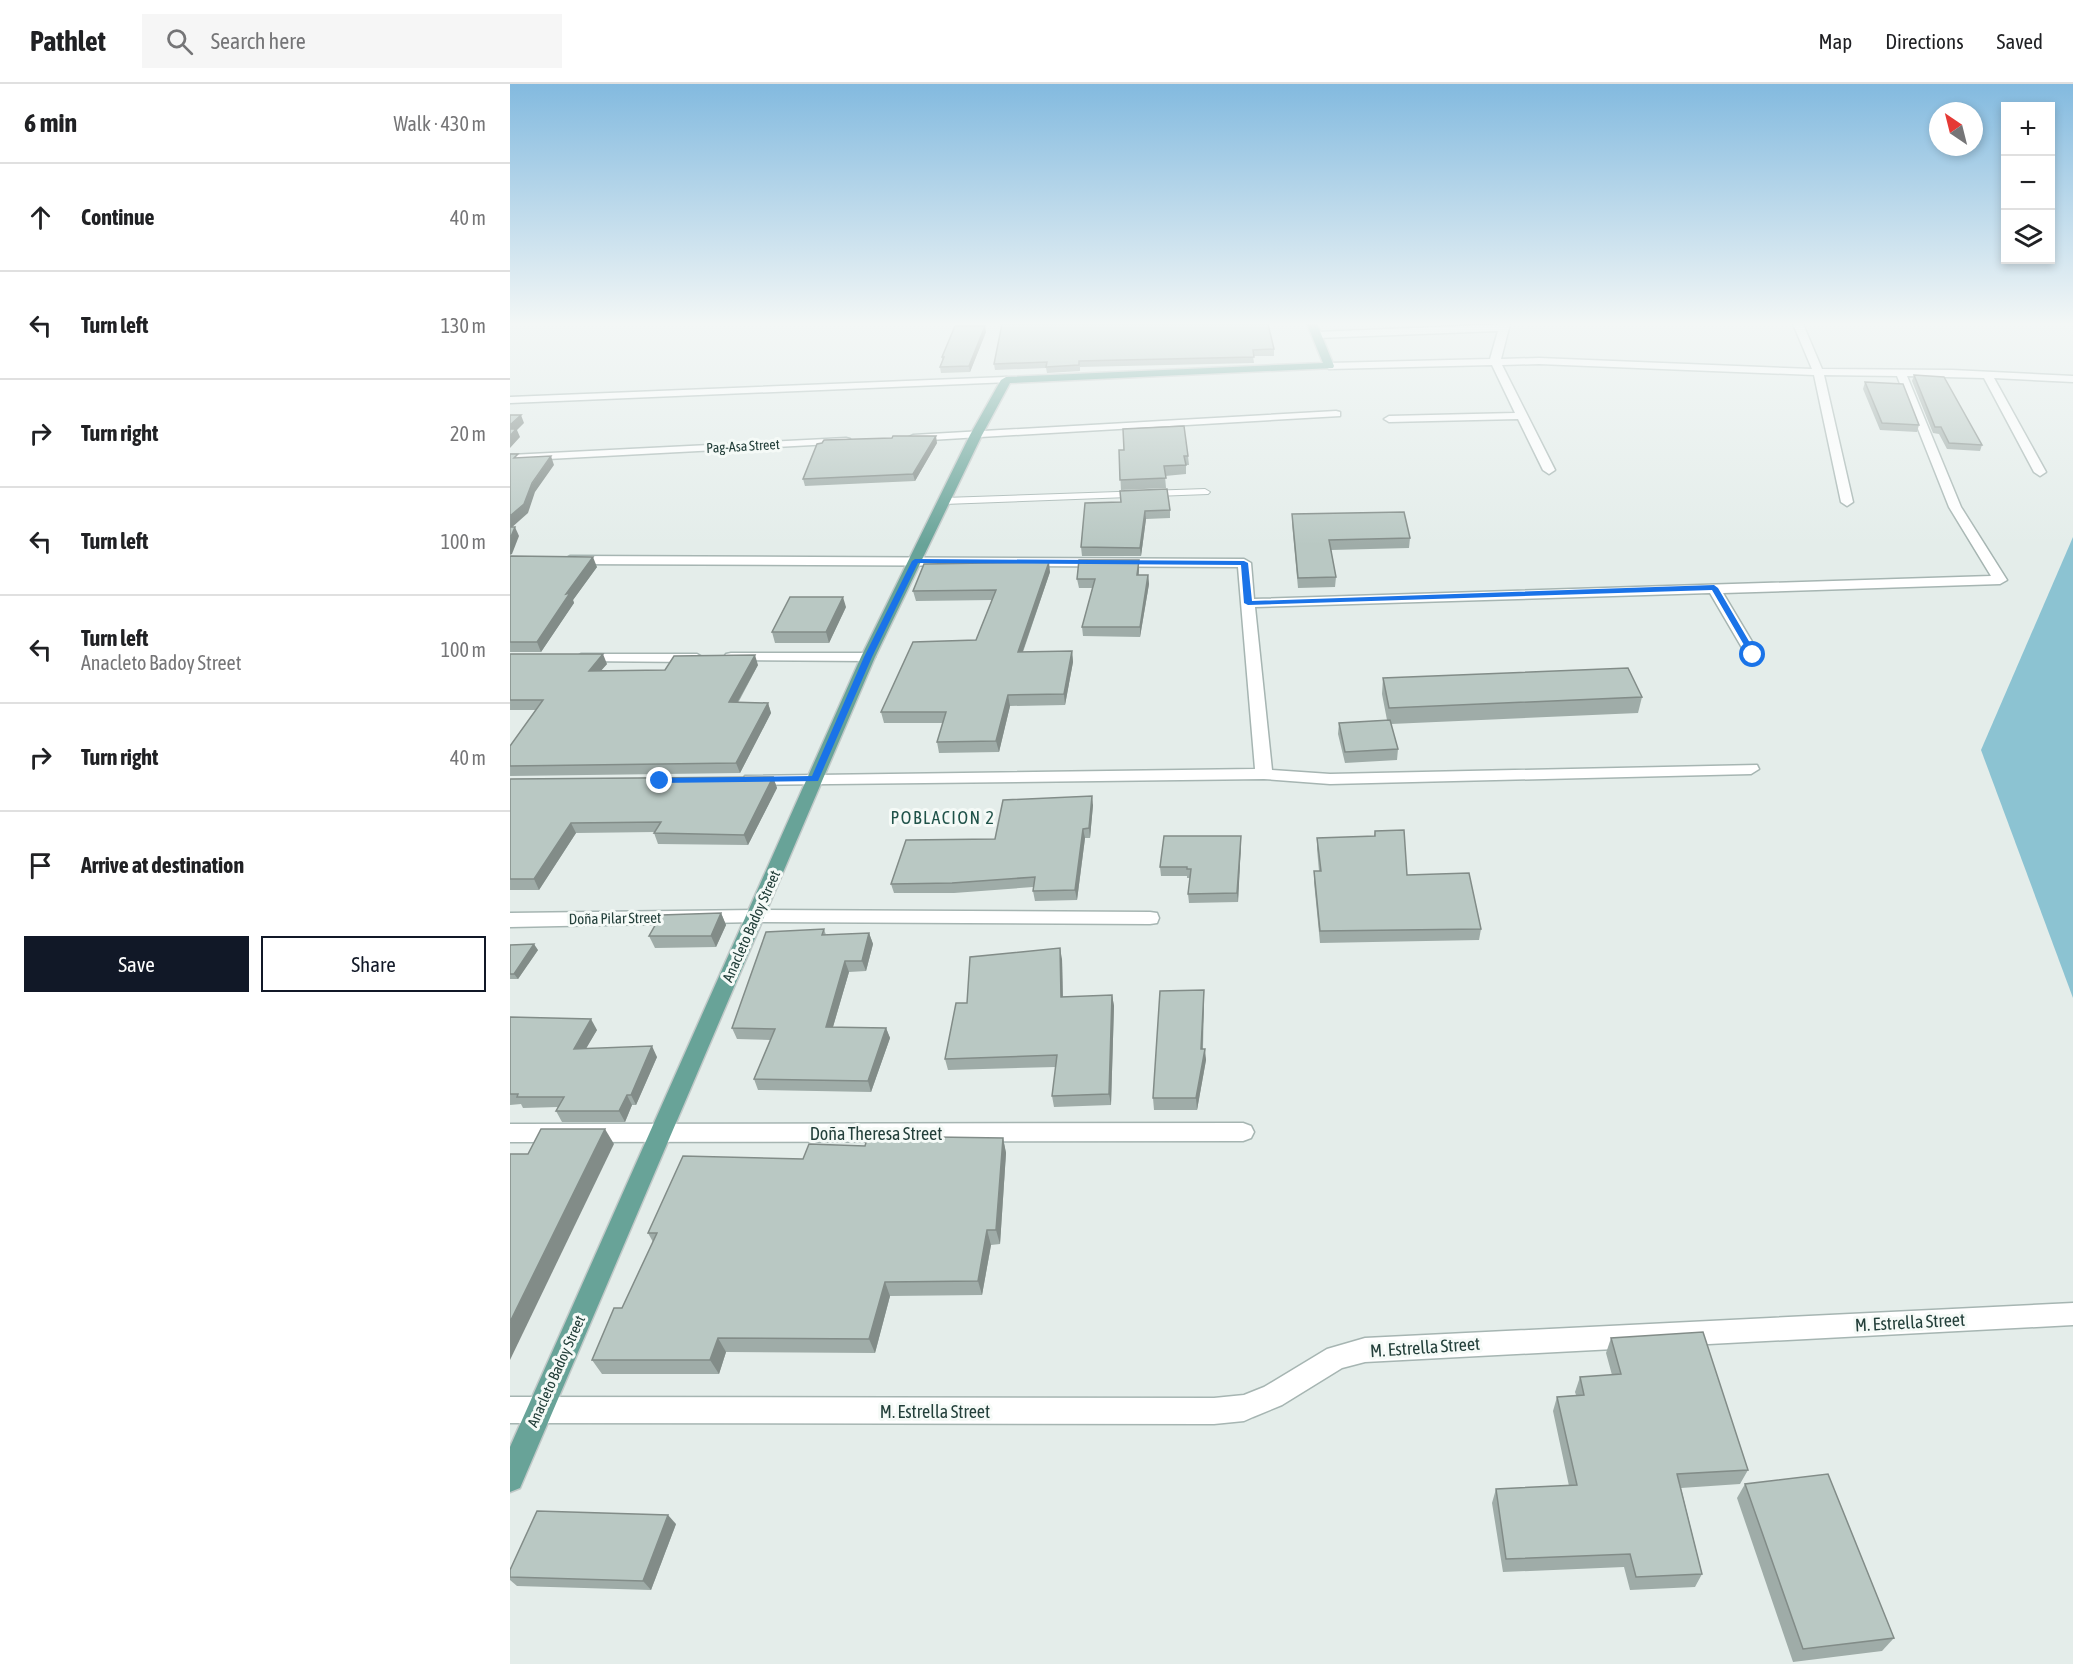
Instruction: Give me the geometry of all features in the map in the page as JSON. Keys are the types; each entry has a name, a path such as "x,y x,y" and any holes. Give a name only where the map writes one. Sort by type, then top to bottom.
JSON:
{"main road":[{"name":"Anacleto Badoy Street","path":"510,1478 868,657 976,435 997,398"}],"street":[{"path":"510,400 569,398"},
{"path":"1512,398 1549,470"},
{"path":"1824,398 1847,502"},
{"path":"1248,603 2000,580 1955,507 1910,398"},
{"path":"2000,398 2040,472"},
{"path":"897,439 1336,414"},
{"path":"1389,419 1521,416"},
{"name":"Pag-Asa Street","path":"510,458 862,440"},
{"path":"558,560 1244,563 1264,774"},
{"path":"1714,588 1753,655"},
{"path":"570,658 868,657"},
{"path":"731,780 1264,774 1330,779 1751,769"},
{"name":"Doña Pilar Street","path":"510,920 756,916 1150,918"},
{"name":"Doña Theresa Street","path":"510,1133 1243,1132"},
{"name":"M. Estrella Street","path":"510,1410 1214,1412 1244,1407 1273,1396 1336,1358 1365,1350 2073,1314"}],"lane":[{"path":"944,501 1205,492"}],"water":[{"path":"2073,537 2073,998 1981,750"}],"building":[{"path":"1872,398 1908,398 1919,425 1882,423"},
{"path":"1923,398 1956,398 1982,445 1949,443 1941,427 1935,427"},
{"path":"510,415 521,415 510,425"},
{"path":"1184,426 1188,456 1184,456 1186,465 1164,466 1166,478 1120,480 1119,450 1124,450 1123,429"},
{"path":"893,436 936,436 913,474 803,479 817,444 824,440 892,438"},
{"path":"510,454 518,454 514,458 551,456 532,483 524,504 510,516"},
{"path":"1167,489 1170,510 1145,511 1140,548 1081,547 1085,503 1121,502 1120,491"},
{"path":"1404,512 1410,538 1329,540 1336,577 1298,578 1292,514"},
{"path":"510,527 515,527 510,539"},
{"path":"510,556 593,557 566,594 570,593 537,642 510,642"},
{"path":"1079,560 1139,560 1137,575 1148,575 1140,627 1082,627 1095,579 1077,579"},
{"path":"1049,562 1018,652 1072,651 1064,694 1008,695 996,741 937,742 946,712 881,712 913,642 976,640 996,590 913,591 924,564"},
{"path":"790,597 843,597 826,632 772,632"},
{"path":"510,654 603,654 589,671 665,670 674,656 755,655 729,702 768,703 736,763 510,766 510,746 543,700 510,700"},
{"path":"1628,668 1642,697 1389,708 1383,678"},
{"path":"1390,720 1398,749 1345,752 1339,723"},
{"path":"773,777 744,835 654,833 661,822 571,823 534,879 510,879 510,779"},
{"path":"1092,796 1089,828 1083,829 1075,890 1033,891 1035,877 952,883 891,884 906,840 995,839 1003,800"},
{"path":"1404,830 1407,875 1469,873 1481,929 1320,931 1314,871 1321,871 1317,838 1375,836 1375,831"},
{"path":"1164,836 1241,836 1237,893 1188,894 1191,869 1160,867"},
{"path":"721,913 711,936 649,936 661,915"},
{"path":"824,929 822,935 869,933 862,961 845,961 826,1027 886,1028 868,1081 754,1079 775,1029 732,1028 766,932"},
{"path":"534,944 514,974 510,974 510,945"},
{"path":"1060,948 1061,997 1112,995 1109,1094 1052,1096 1057,1055 945,1059 956,1003 967,1003 970,957"},
{"path":"1204,990 1201,1049 1205,1049 1196,1098 1153,1098 1160,991"},
{"path":"510,1017 591,1019 574,1049 652,1046 631,1095 627,1095 619,1111 556,1111 564,1097 517,1097 518,1094 510,1094"},
{"path":"541,1129 605,1129 510,1322 510,1154 528,1154"},
{"path":"868,1136 1003,1138 996,1230 987,1230 978,1281 885,1282 869,1339 718,1338 710,1360 592,1360 614,1308 622,1308 657,1233 648,1233 683,1156 803,1159 809,1144 865,1146"},
{"path":"1703,1332 1748,1470 1677,1474 1702,1574 1636,1577 1630,1554 1506,1559 1496,1489 1577,1485 1557,1397 1584,1395 1580,1377 1621,1374 1611,1338"},
{"path":"1828,1474 1894,1638 1803,1649 1745,1484"},
{"path":"537,1511 668,1515 643,1581 510,1577 510,1570"}],"district":[{"name":"POBLACION 2","path":"943,817"}],"route":[{"path":"660,781 815,779 868,657 915,561 1244,563 1248,603 1714,588 1753,655"}]}
